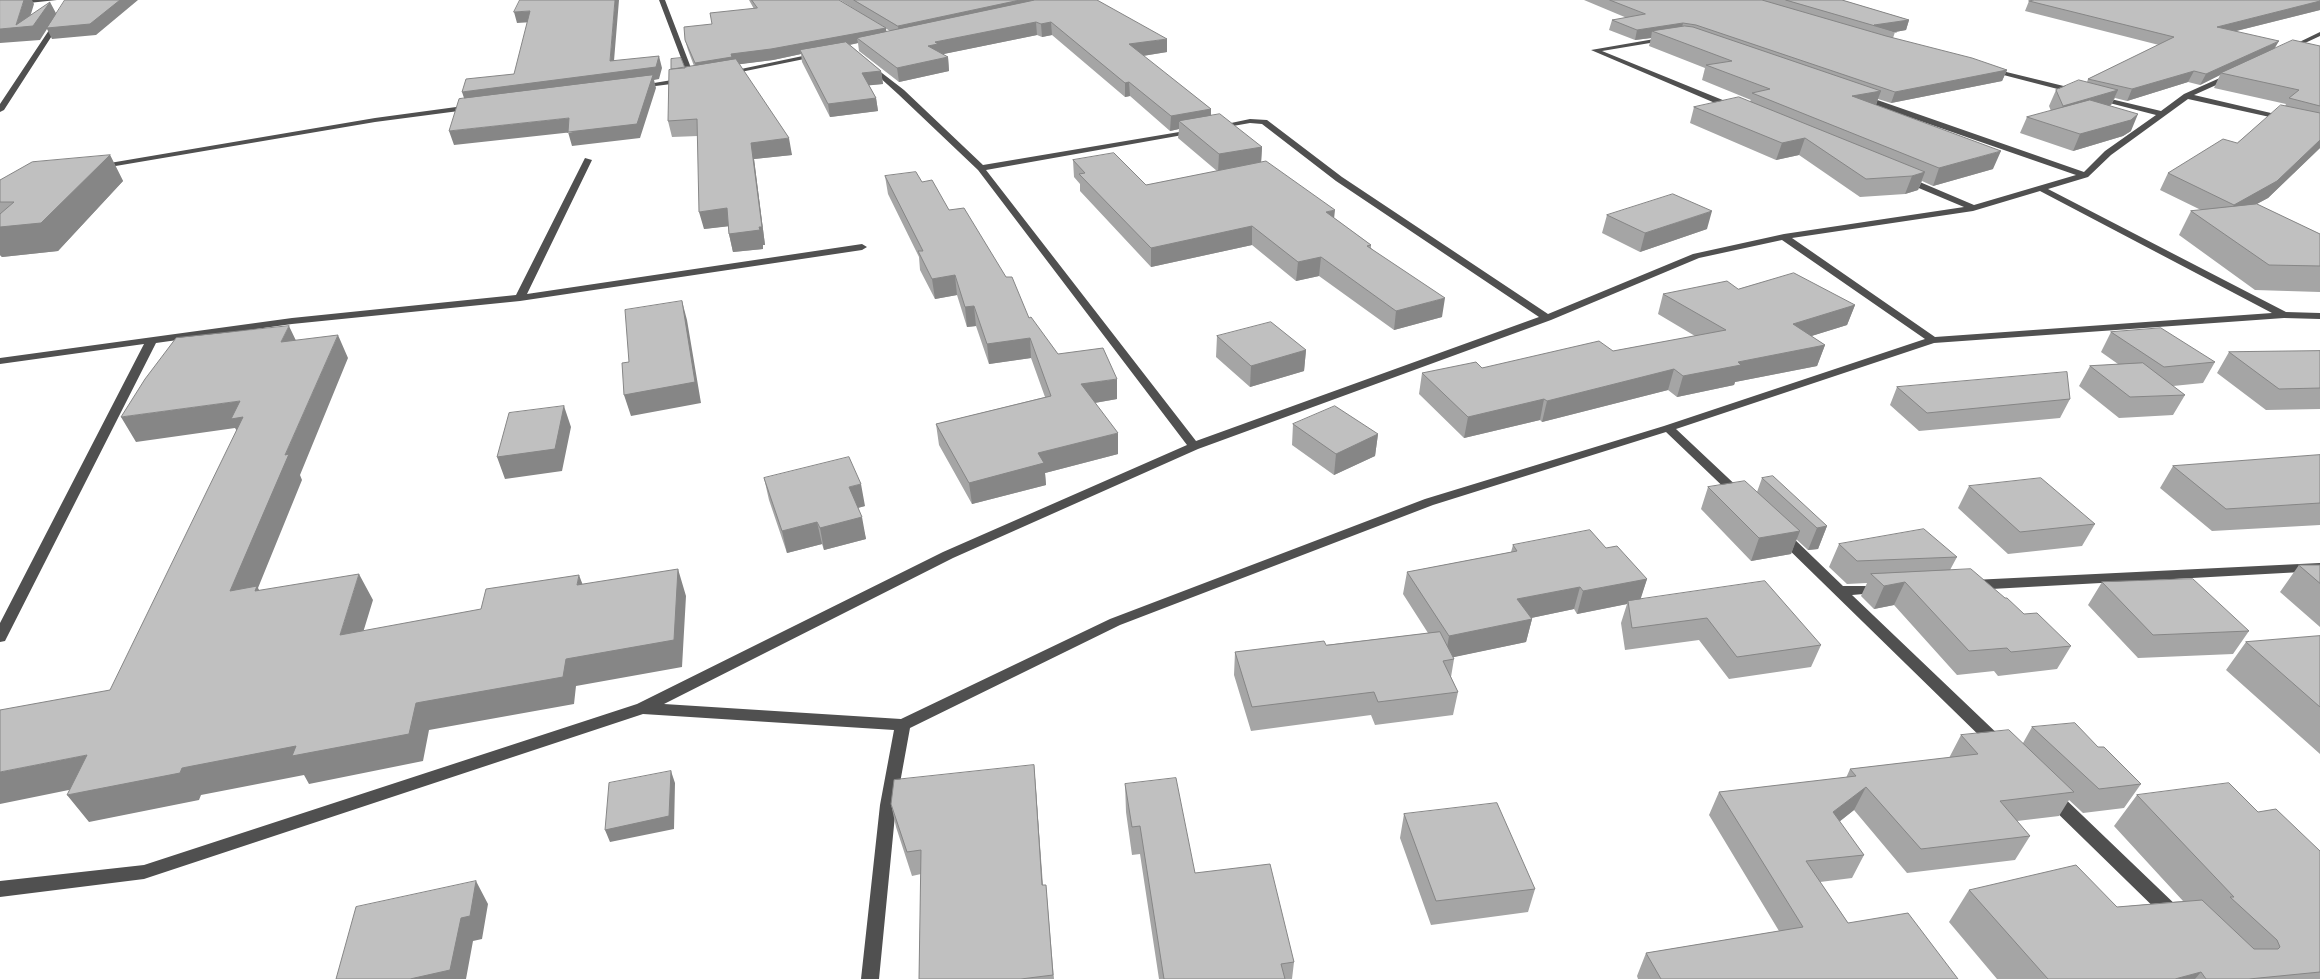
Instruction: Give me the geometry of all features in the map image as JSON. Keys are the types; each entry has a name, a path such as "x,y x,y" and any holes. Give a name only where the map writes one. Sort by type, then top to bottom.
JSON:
{"street":[{"path":"0,4 54,0"},
{"path":"0,110 72,0"},
{"path":"662,0 693,79"},
{"path":"2277,54 2320,34"},
{"path":"1673,38 1594,50 1738,110"},
{"path":"713,75 830,52"},
{"path":"864,61 901,92 981,168 1194,446"},
{"path":"1981,68 2162,114"},
{"path":"0,889 144,872 642,708 948,555 1194,446 1547,318 1696,256 1784,237 1973,208 2085,175 2108,153 2188,96 2242,70"},
{"path":"635,86 703,77"},
{"path":"1855,95 2085,175"},
{"path":"2188,96 2292,120"},
{"path":"86,169 375,120 481,106"},
{"path":"1211,128 1250,121 1264,122 1339,179 1547,318"},
{"path":"981,168 1202,130"},
{"path":"520,298 588,160"},
{"path":"1892,174 1973,208"},
{"path":"2042,189 2284,315"},
{"path":"1784,237 1932,340"},
{"path":"0,361 292,321 520,298 862,247"},
{"path":"642,708 903,725 1115,622 1429,502 1668,428 1932,340 2284,315 2320,316"},
{"path":"0,637 152,340"},
{"path":"1668,428 1747,503"},
{"path":"1769,523 2007,753"},
{"path":"1961,585 2320,568"},
{"path":"1841,591 1891,589"},
{"path":"870,979 888,805 903,725"},
{"path":"2042,787 2184,924"}],"building":[{"path":"0,0 24,0 16,25 50,2 33,26 0,29"},
{"path":"65,0 120,0 90,24 47,28"},
{"path":"520,0 615,0 610,61 659,56 656,67 462,92 466,79 514,74 530,11 514,12"},
{"path":"752,0 839,0 886,28 771,49 731,54 732,57 695,63 685,40 684,27 712,24 710,13 757,8"},
{"path":"854,0 1020,0 898,26"},
{"path":"1035,0 1097,0 1167,39 1129,44 1211,109 1171,116 1129,82 1125,83 1051,22 1041,24 1036,22 935,42 938,44 928,46 948,57 897,68 857,38"},
{"path":"1610,0 1762,0 1886,36 1972,58 2007,70 1895,92 1696,25 1683,23 1637,30 1612,20 1645,14"},
{"path":"1786,0 1842,0 1909,20 1874,25 1896,32"},
{"path":"2029,1 2320,1 2217,27 2279,41 2206,74 2194,71 2132,89 2088,79 2174,37"},
{"path":"1685,26 1693,27 1881,91 1852,96 2001,151 1939,168 1752,93 1770,89 1706,65 1732,61 1652,31"},
{"path":"2293,40 2320,46 2320,106 2289,98 2299,90 2221,73"},
{"path":"846,42 881,71 862,73 876,98 828,104 800,50"},
{"path":"681,58 685,68 671,69 671,59"},
{"path":"736,59 789,138 751,143 762,227 759,227 760,230 729,234 727,208 699,212 697,119 668,121 669,70"},
{"path":"653,75 637,124 568,132 569,118 449,131 459,99"},
{"path":"2079,80 2118,90 2063,106 2056,90"},
{"path":"1739,97 1925,172 1912,176 1866,179 1805,138 1782,143 1694,107"},
{"path":"2090,100 2138,114 2131,120 2080,134 2027,117"},
{"path":"2281,105 2320,113 2320,140 2277,181 2234,205 2168,173 2223,139 2237,143"},
{"path":"1220,114 1262,147 1219,154 1179,121"},
{"path":"1114,153 1146,185 1266,161 1335,210 1326,212 1371,245 1367,246 1445,298 1396,311 1321,257 1298,262 1252,226 1151,248 1079,174 1085,173 1073,160"},
{"path":"110,155 41,223 0,227 0,214 14,202 0,202 0,180 32,162"},
{"path":"916,172 922,182 932,180 949,210 964,208 1006,277 1012,277 1029,318 1031,317 1058,354 1103,348 1117,379 1081,384 1118,433 1038,453 1044,463 969,483 936,424 1051,396 1030,338 987,344 974,306 965,307 955,275 932,279 918,251 923,251 885,176"},
{"path":"1673,194 1712,211 1645,233 1607,215"},
{"path":"2257,204 2320,234 2320,266 2269,265 2191,211"},
{"path":"1794,273 1855,305 1793,324 1825,345 1738,362 1741,365 1683,376 1674,369 1547,401 1544,399 1468,417 1422,373 1476,362 1482,368 1599,341 1613,351 1726,330 1663,294 1727,281 1738,289"},
{"path":"682,301 695,382 624,395 622,363 629,362 625,310"},
{"path":"1271,322 1306,350 1251,366 1217,336"},
{"path":"289,326 281,342 338,335 285,455 289,454 230,591 257,586 255,591 359,574 340,635 481,609 486,589 579,575 577,585 678,569 674,640 566,659 563,677 416,703 409,734 292,756 296,746 182,768 180,773 67,795 87,755 0,772 0,710 110,690 243,417 231,419 240,401 121,417 145,379 176,338"},
{"path":"2161,328 2215,362 2164,367 2111,332"},
{"path":"2320,351 2320,388 2279,389 2229,352"},
{"path":"2143,363 2185,395 2130,397 2090,366"},
{"path":"2067,372 2070,399 1927,413 1897,387"},
{"path":"564,406 555,449 497,457 509,413"},
{"path":"1335,406 1378,434 1336,454 1293,424"},
{"path":"2320,455 2320,503 2226,509 2173,466"},
{"path":"849,457 861,484 849,487 862,517 820,528 817,522 782,531 764,478"},
{"path":"1773,476 1827,526 1817,528 1762,478"},
{"path":"2041,478 2095,524 2020,532 1969,486"},
{"path":"1745,481 1800,531 1759,538 1708,487"},
{"path":"1924,529 1957,557 1857,561 1839,544"},
{"path":"1590,530 1606,548 1617,546 1647,579 1583,591 1580,587 1517,599 1532,619 1449,636 1407,572 1517,551 1513,545"},
{"path":"2299,565 2320,565 2320,583"},
{"path":"1971,569 2024,614 2037,613 2071,646 2011,652 2007,648 1969,651 1905,582 1884,586 1871,574"},
{"path":"2193,579 2249,631 2153,635 2102,582"},
{"path":"1765,581 1821,645 1737,657 1707,618 1632,628 1628,601"},
{"path":"1440,632 1454,659 1443,661 1458,692 1378,702 1374,692 1252,707 1235,652 1324,641 1326,645"},
{"path":"2320,636 2320,707 2246,642"},
{"path":"2075,723 2098,747 2104,747 2141,784 2099,789 2032,727"},
{"path":"2009,730 2074,792 2000,801 2030,836 1921,849 1866,787 1833,812 1864,855 1806,861 1848,923 1908,913 1958,979 1661,979 1646,953 1803,927 1719,792 1856,776 1850,769 1978,754 1961,735"},
{"path":"1034,765 1042,885 1046,885 1053,975 1021,979 919,979 921,850 907,852 891,804 894,780"},
{"path":"671,771 669,816 605,830 609,783"},
{"path":"1176,778 1195,873 1270,864 1294,962 1281,964 1285,979 1164,979 1140,826 1132,827 1125,784"},
{"path":"2229,783 2258,812 2276,809 2320,851 2320,972 2249,979 2206,979 2201,972 2175,979 2048,979 1969,890 2076,865 2117,907 2202,900 2254,949 2278,949 2280,947 2277,940 2230,897 2234,897 2137,795"},
{"path":"1497,803 1535,889 1436,901 1404,814"},
{"path":"476,881 470,916 461,918 450,970 410,979 336,979 356,907"}]}
